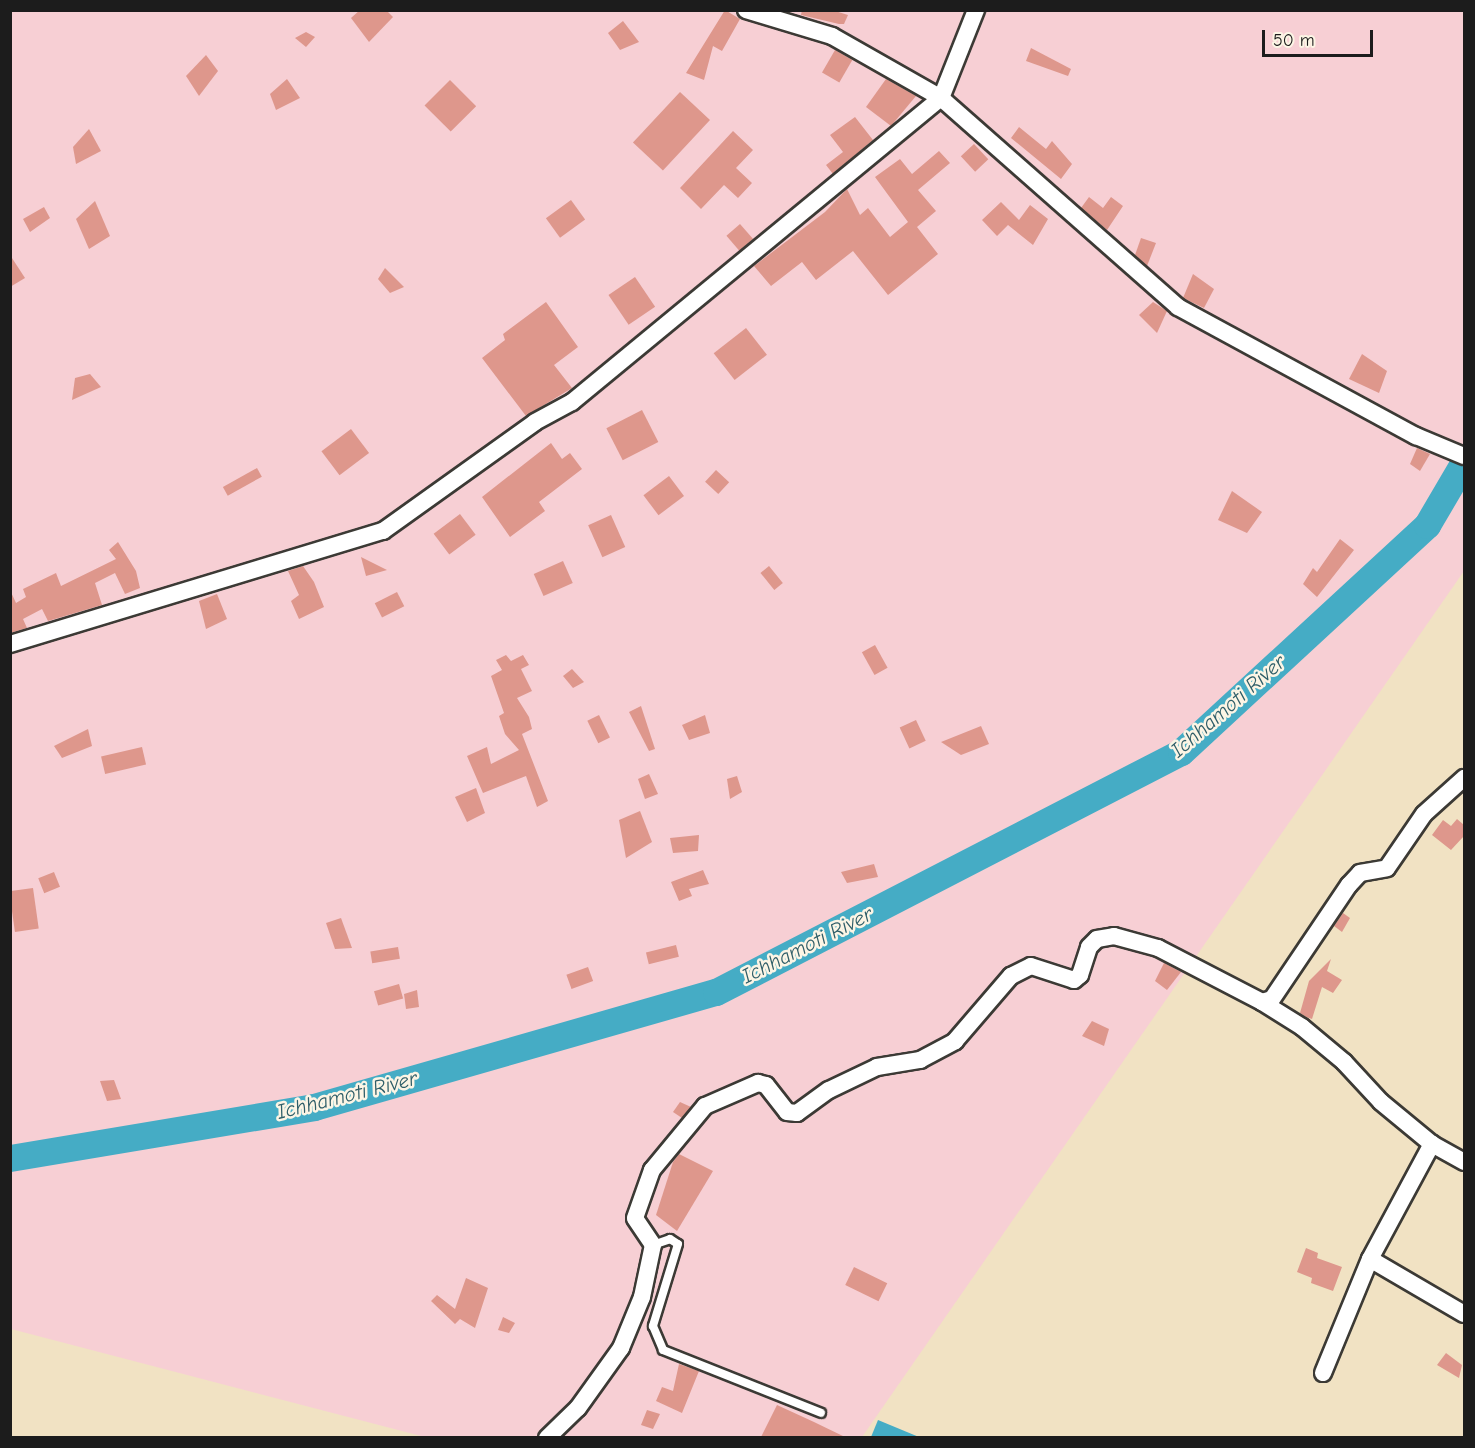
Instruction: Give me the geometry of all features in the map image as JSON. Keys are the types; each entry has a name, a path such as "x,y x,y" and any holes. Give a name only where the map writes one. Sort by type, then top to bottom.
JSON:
{"street":[{"path":"746,10 832,36 941,98 1178,307 1416,436 1464,456"},
{"path":"10,644 383,531 535,423 572,402 941,98 976,10"},
{"path":"1262,1002 1272,999 1289,980 1349,885 1360,873 1387,868 1424,814 1464,778"},
{"path":"547,1437 578,1408 621,1348 642,1297 653,1245 635,1218 652,1170 705,1106 758,1083 766,1085 787,1112 797,1113 829,1090 877,1067 920,1060 955,1041 1011,976 1031,966 1074,980 1080,975 1089,947 1097,939 1114,936 1158,948 1262,1002 1311,1034 1344,1062 1381,1102 1432,1143 1464,1162"},
{"path":"1323,1373 1370,1259 1432,1143"},
{"path":"1370,1259 1464,1314"}],"lane":[{"path":"653,1245 670,1239 678,1244 653,1326 663,1350 821,1413"}],"shaded area":[{"path":"10,11 1464,11 1464,571 862,1437 425,1437 11,1329"}],"water":[{"path":"878,1420 919,1437 871,1437"}],"building":[{"path":"360,10 386,10 393,17 369,42 351,18"},
{"path":"725,10 740,19 722,51 713,46 704,80 686,73"},
{"path":"802,10 832,10 848,15 844,24 839,24 801,15"},
{"path":"623,21 639,42 620,50 608,33"},
{"path":"306,32 315,37 306,47 295,38"},
{"path":"1031,48 1071,69 1068,76 1026,61"},
{"path":"835,50 852,60 839,83 822,73"},
{"path":"206,55 218,71 199,96 186,76"},
{"path":"287,79 300,98 276,110 270,94"},
{"path":"886,79 916,96 891,126 866,107"},
{"path":"450,80 476,106 451,132 425,105"},
{"path":"680,92 710,120 663,170 633,142"},
{"path":"855,117 873,140 833,174 826,165 843,152 830,135"},
{"path":"1019,127 1046,149 1052,141 1072,164 1061,179 1011,138"},
{"path":"89,129 101,151 76,164 73,147"},
{"path":"733,131 753,150 736,168 752,183 738,198 724,185 701,209 680,188"},
{"path":"974,144 988,159 975,172 961,156"},
{"path":"939,151 950,163 918,190 936,211 917,227 938,254 888,295 853,251 816,280 802,262 771,286 754,266 825,212 847,189 860,215 868,208 890,237 908,222 875,177 900,159 912,174"},
{"path":"1089,197 1103,208 1111,197 1123,206 1107,230 1081,208"},
{"path":"571,200 585,219 560,238 546,218"},
{"path":"95,201 110,236 89,249 76,219"},
{"path":"1001,202 1019,220 1030,205 1048,219 1033,245 1008,225 997,236 982,220"},
{"path":"44,207 50,218 30,232 23,219"},
{"path":"740,224 753,239 740,251 726,236"},
{"path":"1141,238 1156,243 1147,266 1135,255"},
{"path":"10,255 25,278 10,287"},
{"path":"385,268 404,287 390,293 378,279"},
{"path":"1193,274 1214,289 1204,308 1183,298"},
{"path":"635,277 655,307 629,325 608,295"},
{"path":"546,302 578,347 554,365 572,388 526,416 482,358 505,340 503,334"},
{"path":"1153,302 1167,311 1157,333 1139,315"},
{"path":"746,328 767,355 735,380 714,353"},
{"path":"1362,354 1387,371 1379,393 1349,379"},
{"path":"90,374 101,387 72,400 75,378"},
{"path":"642,410 658,442 623,460 606,428"},
{"path":"351,429 369,453 340,475 321,451"},
{"path":"551,443 562,459 570,453 582,469 539,502 545,511 510,537 482,497"},
{"path":"1417,448 1430,454 1420,471 1410,464"},
{"path":"257,468 262,477 228,496 223,487"},
{"path":"716,470 729,482 718,494 705,482"},
{"path":"669,476 684,496 658,515 643,495"},
{"path":"1232,491 1262,512 1247,533 1218,520"},
{"path":"460,514 476,535 449,555 434,534"},
{"path":"611,515 625,547 602,557 588,525"},
{"path":"1340,539 1354,550 1317,597 1303,584 1313,568 1317,572"},
{"path":"118,542 136,571 140,588 125,594 115,573 95,583 102,605 48,621 42,609 23,619 27,628 10,633 10,590 16,603 26,597 23,589 56,573 61,586 116,559 109,550"},
{"path":"361,557 387,570 366,576"},
{"path":"563,561 573,583 544,596 534,574"},
{"path":"303,566 314,582 324,607 299,619 291,601 299,595 288,571"},
{"path":"769,566 783,583 774,590 760,573"},
{"path":"397,592 404,606 382,618 375,603"},
{"path":"217,594 227,619 206,629 199,601"},
{"path":"875,645 888,668 874,675 862,652"},
{"path":"506,655 511,661 523,655 529,665 521,669 532,691 517,698 529,717 532,729 522,734 548,801 537,807 526,776 483,793 467,756 487,747 491,764 519,750 505,734 499,716 504,713 491,676 502,670 496,660"},
{"path":"572,669 584,682 573,688 563,676"},
{"path":"641,706 655,749 649,751 629,712"},
{"path":"599,715 610,737 598,743 587,721"},
{"path":"705,715 710,733 689,740 682,725"},
{"path":"916,720 926,741 909,748 900,728"},
{"path":"981,726 989,744 961,755 941,742"},
{"path":"88,729 92,746 62,758 54,746"},
{"path":"142,747 146,765 105,774 101,756"},
{"path":"649,774 658,794 645,799 638,779"},
{"path":"737,776 742,792 730,799 727,779"},
{"path":"476,788 485,813 467,822 455,797"},
{"path":"640,811 652,842 626,858 619,820"},
{"path":"1457,819 1464,825 1464,836 1451,850 1432,835 1443,820 1451,826"},
{"path":"699,835 698,851 673,853 670,838"},
{"path":"874,864 878,877 847,883 841,872"},
{"path":"703,870 709,884 689,889 692,896 679,901 671,882"},
{"path":"54,872 60,887 44,893 38,878"},
{"path":"33,888 39,929 15,932 10,891"},
{"path":"1343,913 1350,918 1342,932 1334,926"},
{"path":"341,918 352,948 335,949 326,923"},
{"path":"676,945 679,957 649,964 646,952"},
{"path":"398,947 400,959 372,963 370,951"},
{"path":"1331,959 1327,971 1342,980 1333,993 1322,987 1312,1019 1306,1017 1300,1013 1309,981"},
{"path":"1164,963 1181,972 1167,990 1155,981"},
{"path":"588,967 593,981 572,989 566,975"},
{"path":"399,984 403,998 378,1006 374,991"},
{"path":"417,990 419,1007 406,1009 404,994"},
{"path":"1092,1021 1109,1029 1104,1046 1082,1036"},
{"path":"114,1080 121,1099 107,1101 100,1081"},
{"path":"680,1102 691,1107 682,1118 673,1112"},
{"path":"679,1154 713,1171 677,1231 656,1215 673,1162"},
{"path":"1306,1248 1318,1253 1317,1258 1342,1267 1333,1291 1311,1283 1312,1278 1297,1272"},
{"path":"854,1267 887,1283 878,1301 845,1285"},
{"path":"466,1278 488,1288 475,1328 460,1319 455,1324 431,1301 437,1295 455,1309"},
{"path":"503,1317 515,1323 509,1333 498,1330"},
{"path":"1446,1353 1462,1365 1459,1378 1437,1365"},
{"path":"679,1364 699,1371 682,1413 656,1401 662,1387 673,1391"},
{"path":"777,1405 814,1422 845,1437 761,1437"},
{"path":"647,1410 660,1414 653,1429 641,1425"}],"waterway":[{"name":"Ichhamoti River","path":"10,1158 314,1107 716,992 1181,752 1427,525 1464,462"}]}
